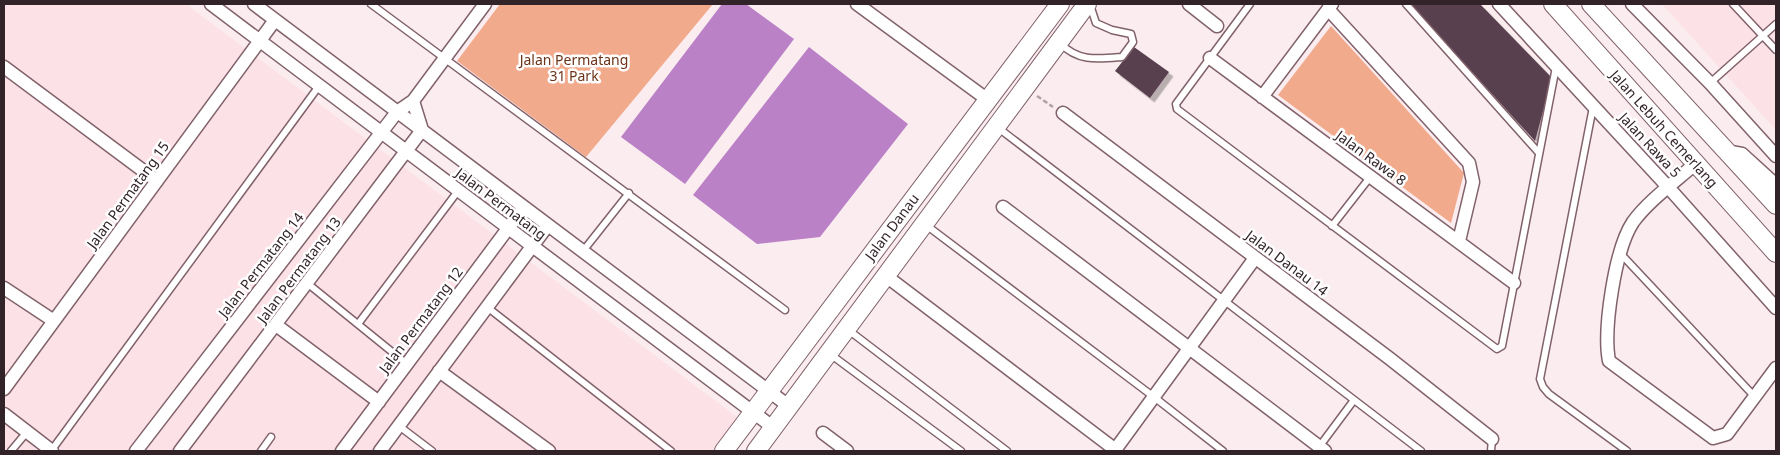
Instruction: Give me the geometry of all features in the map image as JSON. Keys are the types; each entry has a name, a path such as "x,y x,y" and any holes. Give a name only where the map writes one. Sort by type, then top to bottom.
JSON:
{"street":[{"name":"Jalan Permatang","path":"211,4 774,428"},
{"name":"Jalan Permatang","path":"254,4 790,407"},
{"name":"Jalan Permatang 14","path":"136,451 397,112 413,101 485,4"},
{"path":"857,4 988,100"},
{"name":"Jalan Danau","path":"724,451 1060,4"},
{"name":"Jalan Danau","path":"756,451 1088,4"},
{"path":"1189,4 1217,26"},
{"name":"Jalan Rawa 5","path":"1499,4 1594,106 1664,191 1776,308"},
{"name":"Jalan Lebuh Cemerlang","path":"1553,4 1776,253"},
{"path":"1591,4 1776,205"},
{"path":"1632,4 1710,82 1776,156"},
{"path":"1262,96 1330,6 1469,163 1473,182 1459,241"},
{"name":"Jalan Permatang 15","path":"4,389 275,20"},
{"name":"Jalan Rawa 8","path":"1210,58 1514,283"},
{"path":"4,67 157,181"},
{"path":"413,101 422,130"},
{"name":"Jalan Danau 14","path":"1063,113 1389,358 1492,445"},
{"name":"Jalan Permatang 13","path":"180,451 422,130"},
{"path":"1725,151 1742,154 1776,185"},
{"path":"1696,164 1664,191 1633,222 1620,252 1608,320 1607,350 1610,361 1713,438 1727,434 1776,368"},
{"name":"Jalan Permatang 12","path":"342,451 524,207"},
{"path":"1003,207 1322,449"},
{"path":"380,451 548,225"},
{"path":"886,276 1116,450 1256,258"},
{"path":"4,288 54,321"},
{"path":"276,325 379,402"},
{"path":"440,371 549,451"},
{"path":"4,414 51,451"},
{"path":"823,433 847,451"}],"lane":[{"path":"372,4 785,310"},
{"path":"1059,42 1070,52 1090,60 1122,57 1133,42 1131,34 1112,30 1096,23 1088,4"},
{"path":"1250,4 1176,104 1177,109 1497,349 1502,346 1556,67"},
{"path":"1406,4 1539,153"},
{"path":"1733,4 1776,50"},
{"path":"1710,82 1776,24"},
{"path":"51,451 320,86"},
{"path":"1594,106 1540,379 1542,387 1549,394 1627,451"},
{"path":"997,126 1421,451"},
{"path":"1332,226 1370,176"},
{"path":"358,324 458,190"},
{"path":"583,251 629,193"},
{"path":"924,224 1223,451"},
{"path":"1620,252 1754,396"},
{"path":"307,283 407,364"},
{"path":"487,307 671,451"},
{"path":"847,329 1007,451"},
{"path":"829,353 961,451"},
{"path":"1322,449 1354,400"},
{"path":"399,426 432,451"},
{"path":"11,451 27,432"},
{"path":"261,451 271,437"}],"path":[{"path":"1025,88 1063,113"}],"shaded area":[{"path":"4,4 186,4 737,417 712,451 4,451"},
{"path":"722,4 746,4 794,39 685,184 621,137"},
{"path":"1662,4 1776,4 1776,130"},
{"path":"809,47 908,124 820,237 757,244 693,195"}],"green space":[{"name":"Jalan Permatang 31 Park","path":"500,4 713,4 586,157 457,61"},
{"path":"1331,26 1464,173 1451,223 1278,95"}],"building":[{"path":"1410,4 1480,4 1552,78 1535,141"},
{"path":"1134,47 1169,72 1150,98 1115,71"}]}
